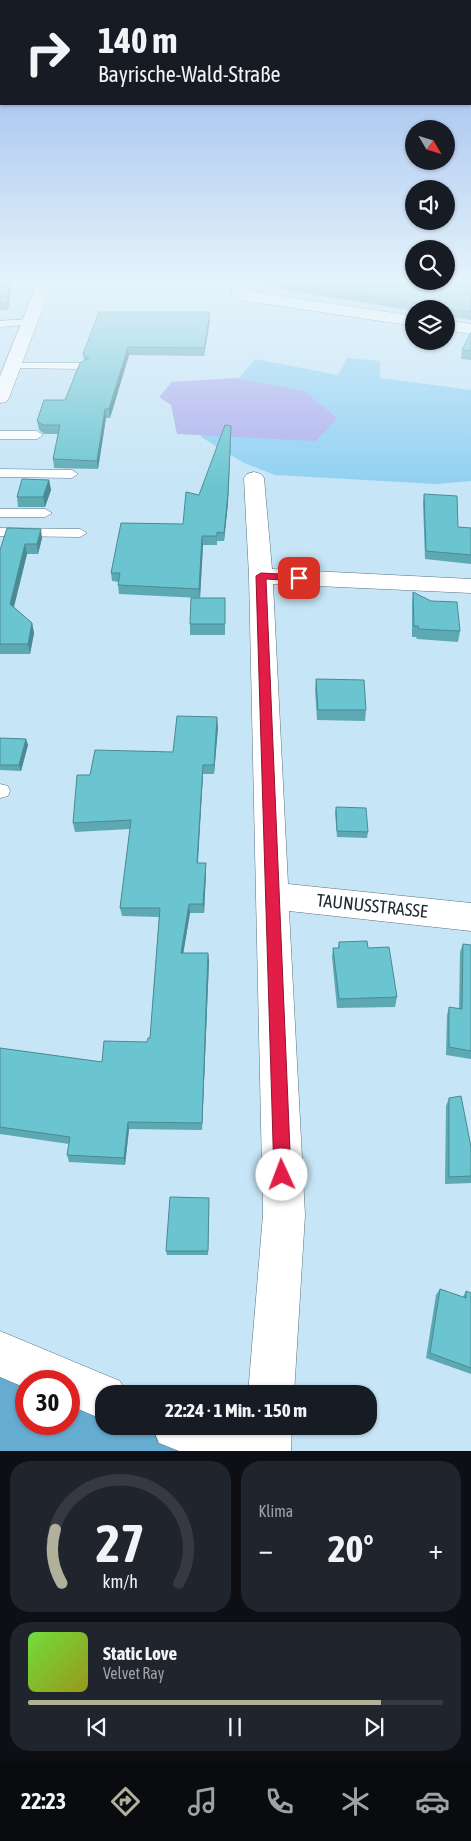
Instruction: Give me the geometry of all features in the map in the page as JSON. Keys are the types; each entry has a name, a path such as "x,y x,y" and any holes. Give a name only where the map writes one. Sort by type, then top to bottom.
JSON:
{"street":[{"path":"0,398 8,369 18,349"},
{"path":"254,478 261,576 284,1215 272,1385"},
{"path":"261,576 471,586"},
{"name":"TAUNUSSTRASSE","path":"273,896 471,917"},
{"path":"0,1354 38,1370"},
{"path":"80,1387 95,1393"},
{"path":"198,1435 237,1451"},
{"path":"267,1451 268,1435"}],"lane":[{"path":"8,369 82,366"},
{"path":"0,435 37,435"},
{"path":"0,473 72,474"},
{"path":"0,513 45,513"},
{"path":"0,532 80,533"}],"shaded area":[{"path":"347,358 380,361 380,378 471,390 471,481 436,484 275,475 244,463 201,437 201,424 255,359 338,375"},
{"path":"235,378 304,391 337,418 316,441 177,434 171,405 159,397 172,382"},
{"path":"0,1355 39,1370 15,1370 15,1435 80,1435 80,1386 95,1392 95,1435 201,1435 241,1451 0,1451"}],"building":[{"path":"85,349 127,349 109,409 105,409 97,461 53,459 60,425 43,425 37,421 44,400 65,400 80,363 89,358 83,354"},
{"path":"463,349 471,349 471,351"},
{"path":"225,425 231,426 224,533 217,532 217,536 202,536 199,589 118,585 120,573 111,573 121,523 183,524 186,492 199,495"},
{"path":"22,479 49,480 43,497 17,497"},
{"path":"424,494 457,496 458,527 471,528 471,555 426,551"},
{"path":"7,528 41,529 37,544 25,544 10,604 32,623 28,644 0,644 0,550"},
{"path":"413,592 431,601 457,602 460,631 419,629 418,626 414,626"},
{"path":"191,598 225,598 225,624 190,624"},
{"path":"316,679 364,680 366,710 318,710"},
{"path":"177,716 217,717 214,765 203,765 197,863 206,863 203,904 189,904 181,953 208,953 202,1123 128,1122 124,1158 67,1155 70,1137 0,1127 0,1048 102,1062 104,1041 147,1042 148,1038 150,1038 160,908 120,908 131,820 73,823 77,775 90,775 95,750 173,752"},
{"path":"0,738 26,739 19,765 0,765"},
{"path":"336,807 366,808 368,832 337,831"},
{"path":"367,941 368,948 389,947 397,997 339,999 333,948 339,948 339,942"},
{"path":"463,944 471,945 471,1051 449,1047 449,1007 462,1009"},
{"path":"461,1096 471,1147 471,1176 449,1177 449,1098"},
{"path":"170,1197 209,1198 208,1251 166,1251"},
{"path":"440,1289 466,1298 466,1291 471,1293 471,1368 430,1353"}],"route":[{"path":"282,1175 261,576 299,578"}]}
